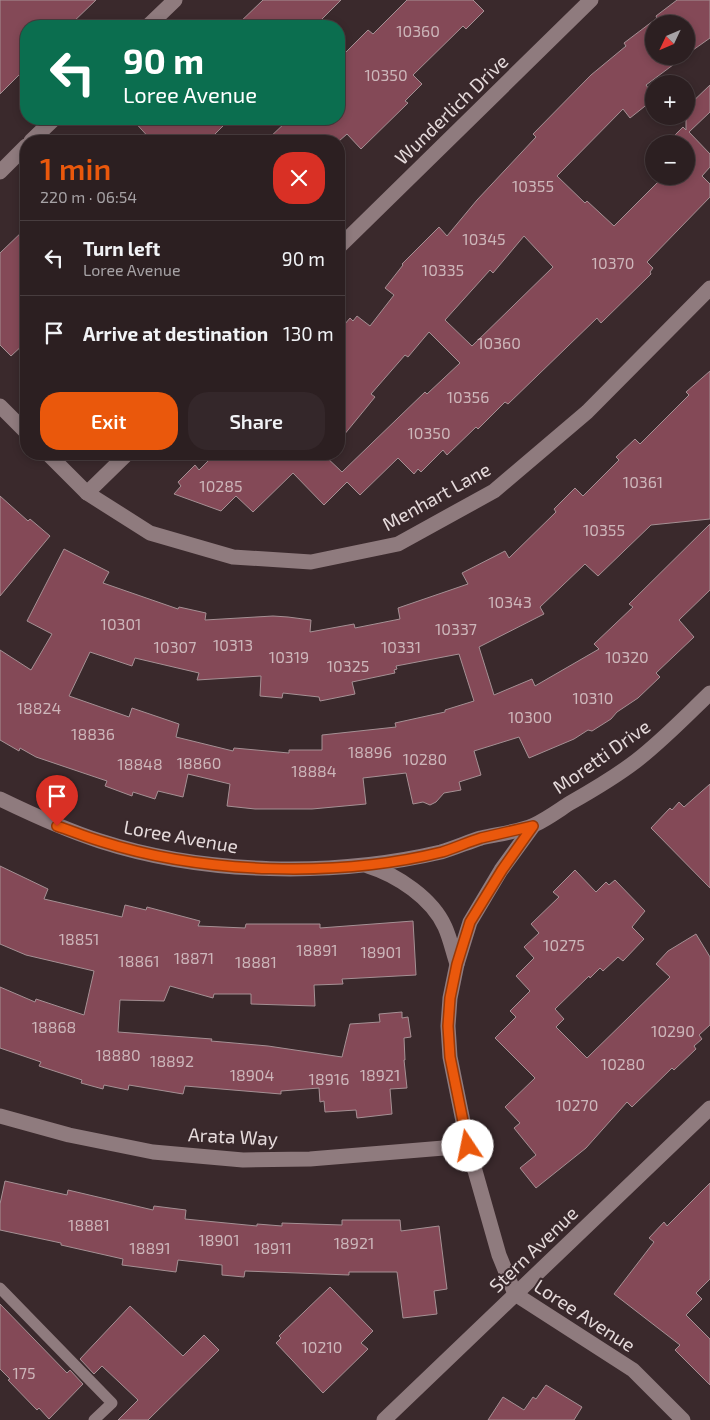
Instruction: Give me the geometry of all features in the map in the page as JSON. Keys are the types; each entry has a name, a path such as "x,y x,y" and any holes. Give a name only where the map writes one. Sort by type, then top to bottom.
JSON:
{"street":[{"path":"154,20 175,0"},
{"name":"Wunderlich Drive","path":"345,241 591,0"},
{"path":"37,135 48,125"},
{"path":"0,172 20,152"},
{"name":"Menhart Lane","path":"54,460 87,493 150,533 233,557 311,562 398,544 494,491 587,412 710,288"},
{"path":"0,406 20,426"},
{"path":"87,493 121,460"},
{"name":"Moretti Drive","path":"533,826 636,761 710,693"},
{"name":"Loree Avenue","path":"0,799 43,820 101,842 197,863 250,868 305,868 364,864 442,852 482,838 533,826"},
{"name":"Loree Avenue","path":"533,826 502,870 470,922 457,964 450,998 449,1049 468,1146 499,1255 515,1294 633,1370 683,1420"},
{"name":"Loree Avenue","path":"364,864 398,878 428,903 446,927 457,964"},
{"name":"Stern Avenue","path":"384,1420 710,1108"},
{"name":"Arata Way","path":"0,1116 69,1135 153,1152 243,1160 310,1159 468,1146"}],"lane":[{"path":"0,1288 112,1403 94,1420"}],"building":[{"path":"0,0 96,0 75,20 20,20 20,74 0,94"},
{"path":"263,0 341,0 321,20 242,20"},
{"path":"407,0 473,0 484,11 466,29 463,26 413,75 422,84 405,101 408,103 361,149 347,134 345,136 272,135 283,125 345,125 345,53 368,30 373,34"},
{"path":"677,0 710,0 710,38 695,49 695,15 657,15"},
{"path":"645,27 645,65 673,65 659,75 645,75 645,106 630,118 623,109 557,176 585,203 587,201 614,226 655,185 695,185 695,138 710,154 710,167 702,176 710,184 710,197 647,262 653,268 650,272 651,274 601,323 597,318 508,404 505,402 478,429 476,427 447,455 443,450 421,472 418,469 414,474 398,458 360,495 347,482 324,505 293,473 253,512 236,496 221,511 174,494 181,486 178,482 195,465 199,470 209,460 329,460 342,472 425,392 427,394 460,363 429,332 408,357 405,355 371,394 375,397 345,434 345,324 350,318 353,321 357,316 370,326 394,295 385,288 402,264 439,227 447,236 477,200 536,137 533,134 591,75 626,46 624,43","holes":["524,236 553,267 472,346 445,320 490,270 493,273"]},
{"path":"710,85 710,112 689,132 692,135 675,135 683,127 686,130 686,125 695,125 695,99"},
{"path":"137,125 224,125 214,135 147,135"},
{"path":"20,234 20,348 11,356 0,345 0,253"},
{"path":"710,371 710,519 651,525 598,576 585,564 540,607 544,614 479,647 494,695 532,679 535,686 599,649 594,644 633,607 629,604 710,524 710,590 679,620 694,637 656,673 660,677 638,698 592,731 588,730 574,739 529,758 519,737 474,751 481,775 459,782 461,790 444,793 436,802 430,805 423,802 413,804 406,773 363,778 366,804 312,809 255,809 227,806 230,784 188,774 183,797 158,791 155,799 133,792 132,796 105,786 107,781 36,757 20,748 19,751 0,740 0,650 31,670 52,634 27,621 64,549 109,572 103,583 178,609 179,607 206,613 205,620 273,616 288,617 311,620 310,632 354,624 355,628 400,619 398,608 468,584 462,573 505,551 509,558 556,512 554,509 575,488 583,496 619,460 616,457 635,439 640,444 689,395 686,392","holes":["90,652 132,666 135,658 199,673 197,680 261,676 260,696 282,698 283,693 319,697 320,701 355,694 352,682 395,673 396,666 459,654 474,701 445,710 445,712 395,723 396,727 322,735 322,750 289,750 289,753 234,748 233,751 176,737 179,724 132,708 129,717 69,696"]},
{"path":"0,496 28,521 30,519 50,536 0,596"},
{"path":"710,784 710,888 651,828 670,808 672,810 679,802 684,807"},
{"path":"0,866 48,889 44,899 122,917 125,905 146,910 147,907 200,921 198,926 245,928 246,924 320,924 320,928 413,921 416,975 342,979 343,984 314,985 315,1006 251,1004 251,994 214,994 213,998 170,986 164,1001 120,1000 118,1032 212,1039 211,1041 268,1046 342,1057 350,1024 380,1022 379,1014 402,1012 402,1018 408,1017 411,1037 404,1038 407,1088 390,1089 392,1114 357,1118 356,1110 325,1112 324,1101 320,1102 319,1088 281,1091 281,1094 185,1086 183,1094 129,1085 128,1090 104,1085 103,1089 81,1083 82,1080 39,1066 41,1062 0,1048 0,987 35,1002 36,999 84,1015 94,971 26,955 0,944"},
{"path":"575,870 596,892 606,882 609,885 615,880 645,911 632,927 644,939 623,961 618,957 603,971 600,968 590,978 589,976 555,1009 564,1019 556,1027 587,1058 670,977 656,964 668,951 696,934 710,957 710,1025 699,1035 702,1039 694,1046 696,1049 674,1070 672,1068 632,1107 627,1102 586,1148 536,1188 520,1168 536,1155 514,1128 520,1123 505,1107 535,1078 495,1038 516,1017 510,1011 530,991 516,976 534,958 524,947 539,933 531,924 559,897 553,892"},
{"path":"5,1181 67,1195 68,1190 153,1210 154,1206 186,1210 185,1219 257,1226 257,1224 282,1226 282,1223 342,1225 342,1220 400,1220 401,1231 439,1226 447,1289 434,1291 437,1314 403,1318 397,1272 349,1272 349,1275 245,1271 244,1277 222,1275 222,1265 178,1260 176,1272 122,1265 123,1259 0,1230 0,1204"},
{"path":"710,1183 710,1279 696,1293 702,1299 686,1315 710,1339 710,1385 675,1350 680,1345 614,1294 654,1242 649,1238 664,1222 667,1226"},
{"path":"330,1287 373,1331 361,1343 368,1349 323,1393 276,1343 281,1338 279,1336"},
{"path":"0,1304 67,1373 70,1370 83,1384 49,1419 39,1408 37,1410 0,1369"},
{"path":"130,1306 183,1356 204,1335 219,1350 148,1420 118,1420 138,1400 102,1366 94,1374 80,1359"},
{"path":"546,1385 582,1407 574,1420 488,1420 503,1397 524,1410 533,1397 536,1399"}],"route":[{"path":"57,826 101,842 197,863 250,868 305,868 384,862 442,852 482,838 533,826 502,870 470,922 457,964 450,998 448,1026 450,1057 468,1146"}]}
